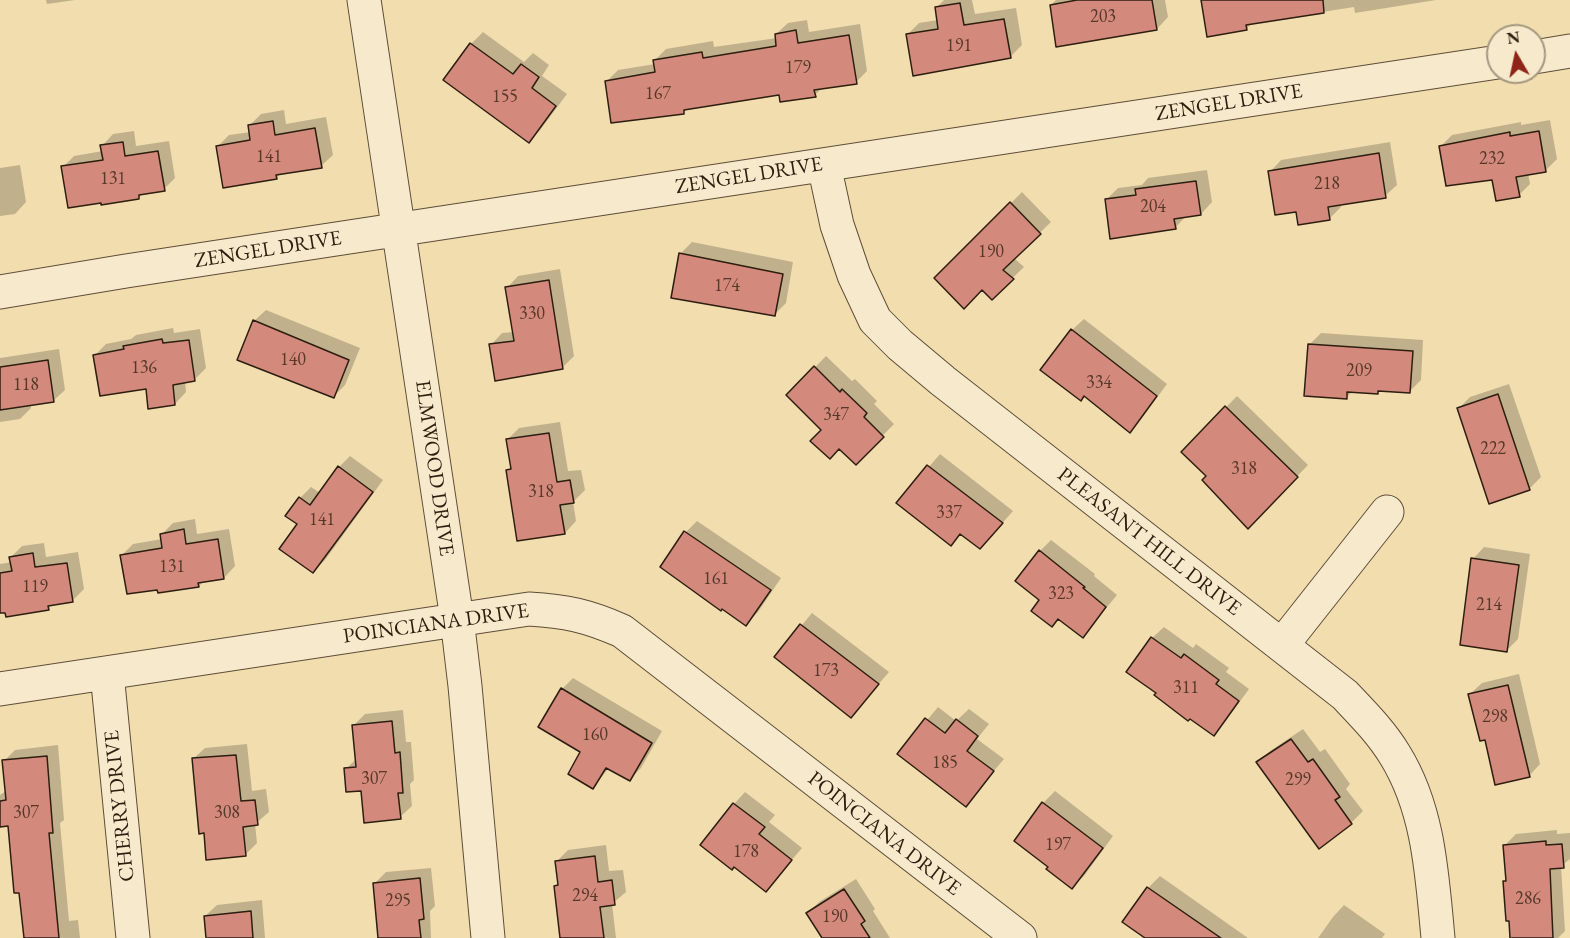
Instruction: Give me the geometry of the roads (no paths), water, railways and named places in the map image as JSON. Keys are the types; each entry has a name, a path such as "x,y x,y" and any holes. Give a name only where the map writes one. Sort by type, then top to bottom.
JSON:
{"street":[{"name":"ELMWOOD DRIVE","path":"364,0 457,619 488,938"},
{"path":"1546,55 1570,51"},
{"name":"ZENGEL DRIVE","path":"0,292 1486,64"},
{"name":"PLEASANT HILL DRIVE","path":"824,165 837,225 855,275 875,320 900,345 943,381 1345,695 1372,723 1395,754 1405,773 1423,824 1432,870 1438,938"},
{"path":"1282,645 1387,512"},
{"name":"POINCIANA DRIVE","path":"0,689 529,609 561,611 592,618 622,631 1017,937"},
{"name":"CHERRY DRIVE","path":"107,673 133,938"}]}
